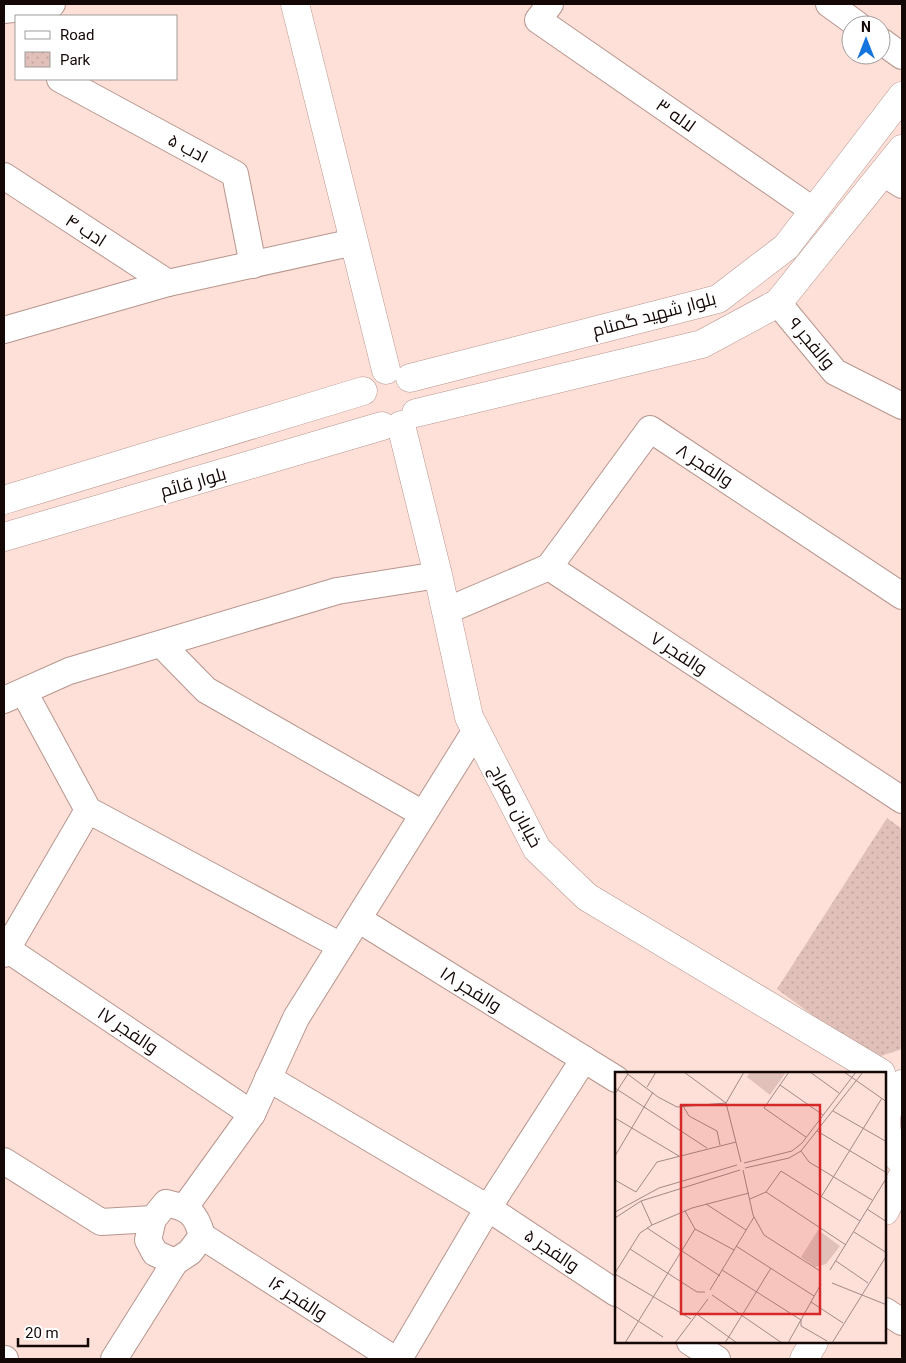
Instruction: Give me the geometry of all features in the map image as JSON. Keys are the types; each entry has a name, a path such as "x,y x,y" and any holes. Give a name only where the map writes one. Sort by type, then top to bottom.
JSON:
{"main road":[{"path":"295,4 354,242 398,374 417,388 419,401 400,422 372,421 365,412 362,402 363,391 368,381 376,374 398,374"},
{"name":"بلوار شهید گمنام","path":"398,374 718,299 786,247 902,96"},
{"name":"بلوار شهید گمنام","path":"400,422 702,344 778,303 892,179 902,149"},
{"path":"4,500 363,391"},
{"name":"بلوار قائم","path":"4,537 400,422"},
{"name":"خیابان معراج","path":"400,422 438,575 469,717 537,849 587,897 880,1072"},
{"path":"886,1114 890,1100 892,1079"},
{"path":"886,1127 887,1136 895,1154 902,1162"},
{"path":"886,1209 902,1177"},
{"path":"804,1359 813,1343"}],"street":[{"path":"11,12 52,4"},
{"path":"829,4 844,15"},
{"name":"لاله ۳","path":"544,12 814,211"},
{"path":"891,48 902,56"},
{"name":"ادب ۵","path":"62,80 235,174 252,265"},
{"name":"ادب ۴","path":"4,176 168,283"},
{"path":"4,330 168,283 354,242"},
{"name":"والفجر ۹","path":"778,303 835,372 902,406"},
{"name":"والفجر ۸","path":"549,567 650,429 902,596"},
{"path":"446,611 549,567"},
{"name":"والفجر ۷","path":"549,567 902,800"},
{"path":"341,946 88,810 14,696 69,671 337,591 438,575"},
{"path":"161,644 206,690 423,814"},
{"path":"185,1207 252,1114 296,1018 476,730"},
{"path":"5,950 88,810"},
{"name":"والفجر ۱۸","path":"358,919 615,1078"},
{"name":"والفجر ۱۷","path":"5,950 252,1114"},
{"path":"398,1359 488,1208 584,1059"},
{"path":"268,1078 488,1208"},
{"path":"4,1161 101,1222 153,1219"},
{"path":"114,1359 175,1262 190,1252 202,1236 198,1222 185,1207 166,1203 153,1219 148,1240 155,1253 175,1262"},
{"name":"والفجر ۵","path":"488,1208 615,1292"},
{"name":"والفجر ۱۶","path":"202,1236 394,1359"},
{"path":"886,1312 902,1322"},
{"path":"692,1343 717,1359"}],"green space":[{"path":"887,818 902,829 902,1049 872,1059 777,989"}]}
